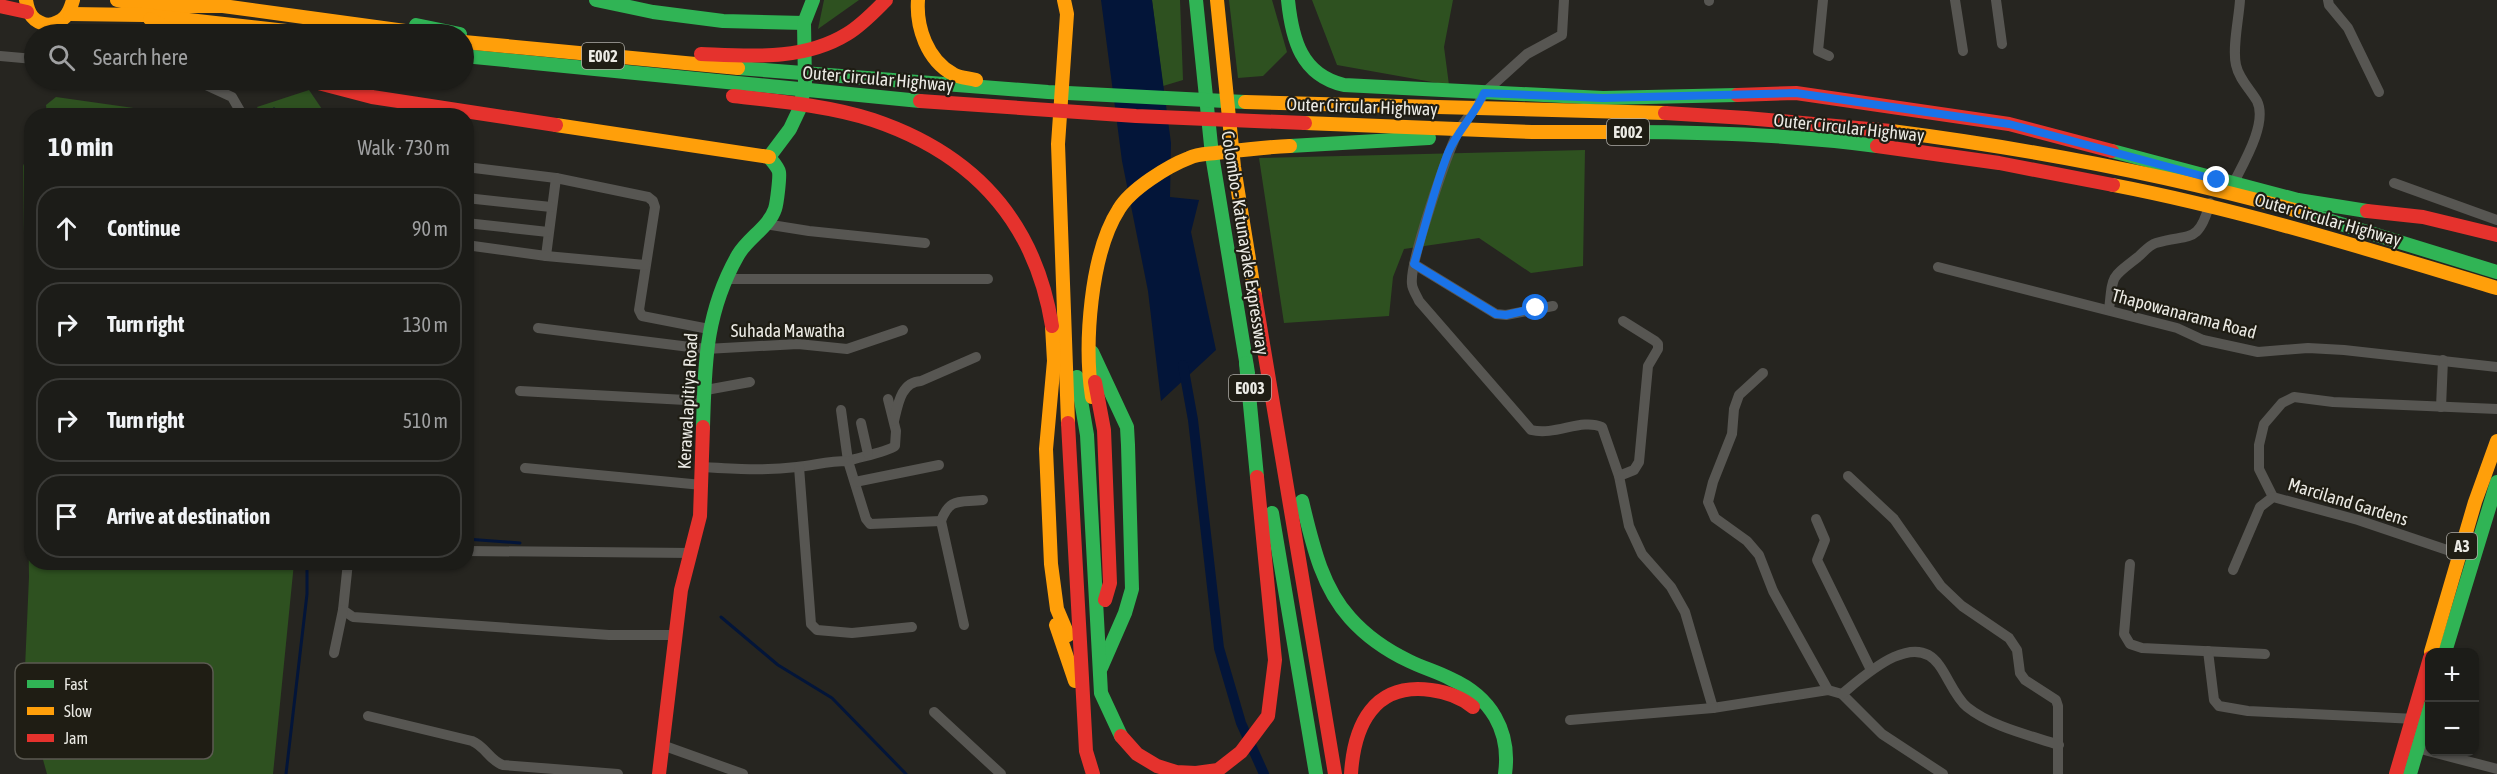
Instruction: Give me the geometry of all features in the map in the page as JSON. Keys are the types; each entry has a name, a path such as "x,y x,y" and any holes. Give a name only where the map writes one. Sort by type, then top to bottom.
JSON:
{"main road":[{"path":"117,0 144,10 169,24"},
{"path":"144,10 205,0"},
{"path":"239,0 381,16 415,24"},
{"path":"596,0 652,12 723,21 804,23"},
{"path":"474,112 769,157 790,129 799,110 805,85 804,23 813,0"},
{"path":"474,37 743,62 829,45 863,23 886,0"},
{"path":"918,0 916,10 922,36 936,59 953,74 976,80 1136,98"},
{"path":"1064,0 1067,14 1058,144 1059,362 1056,446 1061,579 1068,636 1074,660"},
{"path":"1073,0 1075,17 1070,161 1077,377 1090,696 1095,754 1100,774"},
{"name":"Colombo - Katunayake Expressway","path":"1196,0 1212,155 1316,774"},
{"name":"Colombo - Katunayake Expressway","path":"1216,0 1228,120 1335,774"},
{"path":"1288,0 1300,51 1316,74 1336,84 1603,98 1796,93 2009,124 2298,200 2334,207 2397,212 2497,235"},
{"path":"0,6 26,6 32,18 40,24"},
{"path":"144,10 223,6 354,24"},
{"path":"57,24 71,7 144,10 290,24"},
{"path":"144,10 243,24"},
{"name":"Outer Circular Highway","path":"474,43 743,62 1136,98 1682,115 1832,125 1975,142 2096,163 2245,197 2361,229 2497,272"},
{"name":"Outer Circular Highway","path":"474,57 742,91 1136,116 1532,132 1670,132 1836,141 1999,162 2166,195 2344,242 2497,288"},
{"path":"474,64 742,91 875,120 936,147 980,179 1014,219 1042,275 1059,362 1086,751 1093,774"},
{"path":"345,90 372,97 445,108"},
{"path":"1105,600 1094,414 1088,370 1095,277 1108,231 1120,207 1145,183 1190,157 1254,148 1532,132"},
{"name":"Kerawalapitiya Road","path":"659,774 681,590 698,530 702,485 706,349 709,329 726,279 739,254 765,225 775,209 779,172 769,157"},
{"path":"1258,313 1307,523 1320,567 1334,598 1351,619 1379,642 1405,660 1469,688 1498,715 1506,735 1508,757 1505,774"},
{"path":"1089,345 1104,430 1108,507 1110,583 1097,618"},
{"path":"1089,345 1126,427 1128,445 1132,589 1100,671"},
{"path":"1089,345 1120,430 1126,569 1121,604 1098,651"},
{"path":"1059,362 1067,572 1081,774"},
{"path":"1059,362 1040,439 1044,580 1076,686"},
{"path":"1077,377 1087,435 1101,693 1113,722 1124,740 1137,754 1157,766 1186,773 1218,770 1241,752 1268,716 1275,660 1246,363"},
{"path":"1097,395 1112,429 1120,562 1119,582 1114,602 1097,634"},
{"name":"A3","path":"2432,648 2459,554 2494,456 2497,441"},
{"name":"A3","path":"2446,648 2497,482"},
{"path":"1351,774 1350,759 1357,735 1369,709 1387,694 1421,687 1462,697 1488,720 1497,739 1499,756 1495,774"},
{"path":"2402,773 2423,715 2425,699"}],"street":[{"path":"1564,0 1562,35 1527,54 1484,93 1480,102 1459,129 1448,153 1414,264 1412,284 1419,301 1531,430 1544,433 1592,423 1602,427 1619,476 1629,526 1642,554 1671,587 1685,612 1713,708"},
{"path":"1823,0 1818,51 1829,56"},
{"path":"1955,0 1963,51"},
{"path":"1995,0 2002,44"},
{"path":"2232,184 2249,154 2259,122 2260,107 2238,74 2235,62 2240,0"},
{"path":"2328,0 2329,5 2348,28 2379,92"},
{"path":"0,56 24,58"},
{"path":"217,90 232,97 238,108"},
{"path":"474,169 556,178 648,197 653,201 654,207 639,310 642,316 709,329"},
{"path":"546,256 556,178"},
{"path":"2109,310 2114,276 2152,244 2185,239 2198,230 2205,220 2217,180"},
{"path":"2394,183 2497,220"},
{"path":"474,199 551,207"},
{"path":"2456,225 2465,208"},
{"path":"474,224 548,232"},
{"path":"765,225 925,243"},
{"path":"474,246 546,256 645,265"},
{"path":"1414,264 1496,314 1506,315 1553,306"},
{"name":"Thapowanarama Road","path":"1938,267 2177,328 2203,340 2258,352 2308,348 2497,367"},
{"path":"726,279 988,279"},
{"path":"1619,476 1634,470 1639,462 1648,366 1658,349 1658,344 1623,321"},
{"name":"Suhada Mawatha","path":"538,328 706,349 798,344 847,349 903,330"},
{"path":"894,421 902,393 914,381 921,381 976,357"},
{"path":"2440,407 2443,360"},
{"path":"1763,374 1739,395 1734,409 1732,434 1713,482 1708,502 1715,518 1747,540 1759,555 1773,591 1828,690"},
{"path":"520,391 705,396 750,382"},
{"path":"2273,497 2259,469 2259,445 2264,424 2282,403 2294,397 2333,402 2497,409"},
{"path":"702,467 746,470 799,467 826,460 848,461 890,449 895,446 896,431 888,399"},
{"path":"841,410 848,461 866,519 870,524 941,521"},
{"path":"861,423 868,454"},
{"path":"855,482 939,465"},
{"path":"799,467 811,624 816,630 852,633 912,627"},
{"path":"525,468 702,485"},
{"path":"1848,476 1894,519 1941,586 1962,606 2009,638 2017,650 2020,673 2025,680 2056,700 2058,706 2058,774"},
{"name":"Marciland Gardens","path":"2232,570 2260,507 2273,497 2358,520 2459,554"},
{"path":"964,625 941,521 946,507 950,504 983,500"},
{"path":"1816,519 1826,540 1816,560 1871,670"},
{"path":"474,551 692,553"},
{"path":"2130,564 2124,634 2130,644 2142,648 2265,654"},
{"path":"334,653 344,610 347,570"},
{"path":"344,610 353,617 609,635 674,635"},
{"path":"2208,651 2214,700 2219,706 2248,711 2423,715"},
{"path":"1842,694 1890,658 1909,652 1924,653 1938,662 1965,706 1988,720 2059,745"},
{"path":"1569,720 1713,708 1828,690 1842,694 1882,734 1943,774"},
{"path":"934,712 1001,774"},
{"path":"368,716 472,741 480,744 496,762 503,765 618,774"},
{"path":"662,745 743,774"},
{"path":"2411,746 2497,770"}],"green space":[{"path":"824,0 859,0 818,29"},
{"path":"1152,0 1180,0 1183,80 1163,86"},
{"path":"1229,0 1272,0 1287,52 1263,76 1238,78"},
{"path":"1312,0 1453,0 1444,47 1449,85 1337,65"},
{"path":"309,90 321,108 258,108"},
{"path":"56,97 134,108 46,108 46,105"},
{"path":"1585,150 1583,266 1531,273 1479,238 1404,249 1393,277 1389,316 1284,323 1259,158"},
{"path":"24,164 24,234 23,166"},
{"path":"29,570 293,570 273,774 47,774 43,759 213,759 213,663 25,663"}],"water":[{"path":"1101,0 1152,0 1171,143 1170,197 1199,200 1191,232 1216,350 1161,401 1148,291 1122,161"}],"waterway":[{"path":"1183,365 1193,420 1219,648 1241,723 1264,774"},
{"path":"474,540 520,543"},
{"path":"286,774 307,594 307,570"},
{"path":"721,617 778,665 832,698 906,774"}],"traffic: fast":[{"path":"596,0 653,12 723,21 804,23"},
{"path":"703,427 706,360 713,318 727,276 738,255 768,221 775,209 779,172 769,157 790,129 799,110 805,85 804,23 813,0"},
{"path":"1196,0 1212,155 1248,373"},
{"path":"1288,0 1296,41 1308,64 1329,80 1344,85 1603,98 1737,95"},
{"path":"474,57 920,101"},
{"path":"738,68 1048,92 1245,102"},
{"path":"1627,132 1752,135 1877,146"},
{"path":"1290,146 1429,138"},
{"path":"2112,151 2298,200 2367,211"},
{"path":"2305,213 2497,272"},
{"path":"1092,352 1127,427 1128,445 1132,589 1125,613 1101,668"},
{"path":"1246,363 1257,477"},
{"path":"1077,377 1087,435 1101,693 1121,736"},
{"path":"2446,648 2497,482"},
{"path":"1302,501 1319,563 1340,605 1363,631 1385,648 1465,686 1477,695 1495,717 1501,730 1505,744 1505,774"},
{"path":"1272,513 1316,774"},
{"path":"2410,774 2425,723"}],"traffic: slow":[{"path":"26,0 32,17 45,24"},
{"path":"51,24 65,17 73,0"},
{"path":"117,0 144,6 223,6 354,24"},
{"path":"918,0 921,32 930,52 944,68 953,74 976,80"},
{"path":"1064,0 1067,14 1058,144 1068,423"},
{"path":"1217,0 1234,167 1255,296"},
{"path":"70,14 144,15 224,24"},
{"path":"150,19 159,24"},
{"path":"474,43 738,68"},
{"path":"1245,102 1665,113"},
{"path":"1305,123 1532,132 1627,132"},
{"path":"556,125 769,157"},
{"path":"1891,131 2100,164 2305,213"},
{"path":"1092,397 1089,327 1096,275 1101,250 1109,228 1125,201 1151,179 1192,157 1202,154 1290,146"},
{"path":"2113,185 2210,206 2354,245 2497,288"},
{"path":"1052,326 1054,361 1046,449 1051,564 1057,609 1068,635"},
{"path":"2432,648 2475,502 2497,441"},
{"path":"1056,625 1075,681"}],"traffic: jam":[{"path":"701,54 758,56 813,49 847,34 886,0"},
{"path":"0,6 27,12"},
{"path":"345,90 372,97 444,108"},
{"path":"1737,95 1796,93 2009,124 2112,151"},
{"path":"733,96 840,111 873,120 909,134 970,172 994,196 1015,224 1031,254 1044,288 1052,326"},
{"path":"920,101 1136,116 1305,123"},
{"path":"474,113 556,125"},
{"path":"1665,113 1891,131"},
{"path":"1877,146 1999,163 2113,185"},
{"path":"2367,211 2423,217 2497,235"},
{"path":"1255,296 1335,774"},
{"path":"1095,382 1104,430 1110,583 1105,600"},
{"path":"1068,423 1086,751 1093,774"},
{"path":"659,774 681,590 700,516 703,427"},
{"path":"1121,736 1137,754 1157,766 1176,772 1196,773 1218,770 1241,752 1268,716 1275,660 1257,477"},
{"path":"2396,774 2425,675"},
{"path":"1351,774 1357,739 1363,724 1381,700 1411,689 1431,690 1463,700 1473,707"}],"route":[{"path":"1536,308 1506,315 1496,314 1414,264 1448,153 1459,129 1480,102 1484,93 1603,98 1796,93 2009,124 2217,180"}]}
